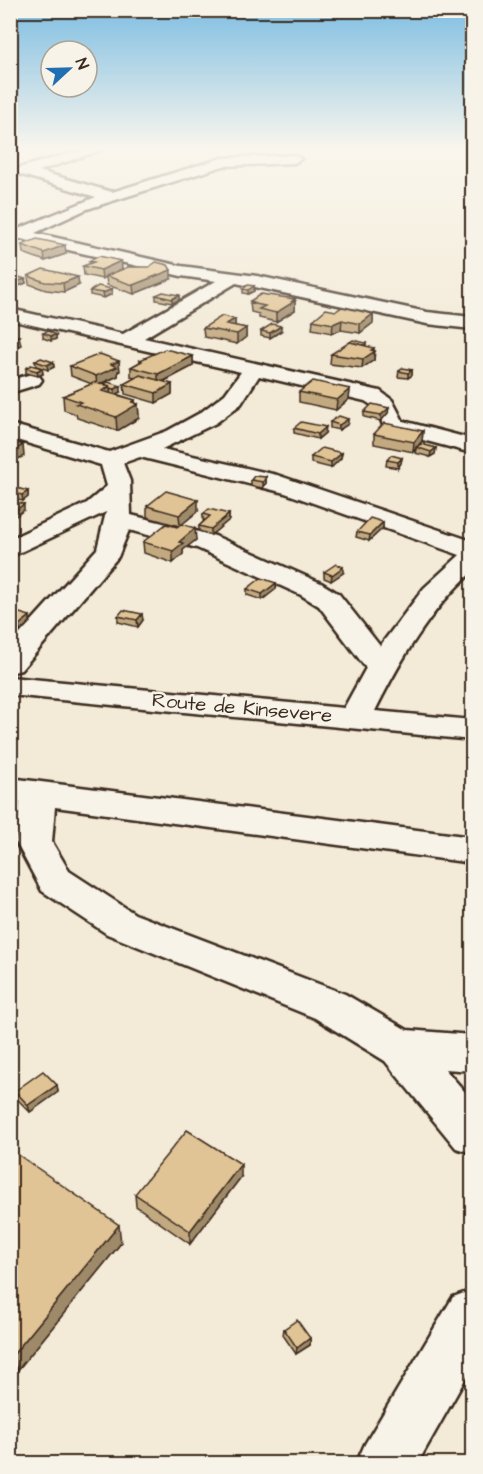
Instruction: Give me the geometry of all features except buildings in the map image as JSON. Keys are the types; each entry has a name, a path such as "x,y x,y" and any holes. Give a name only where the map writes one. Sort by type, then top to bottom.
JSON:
{"street":[{"path":"13,235 54,218"},
{"path":"13,235 171,269 233,278 427,318 472,323"},
{"path":"124,341 170,318 184,306 233,278"},
{"path":"10,314 252,371 372,396 384,403 392,415 393,425 472,446"},
{"path":"10,431 110,460 143,450 175,436 220,410 242,389 252,371"},
{"path":"10,387 32,380"},
{"path":"143,450 183,463 266,480 346,504 472,550"},
{"path":"10,664 99,565 116,535 118,472 110,460"},
{"path":"10,549 96,508 119,488"},
{"path":"117,519 206,542 311,589 329,600 381,668"},
{"path":"355,717 381,668 416,613 472,558"},
{"name":"Route de Kinsevere","path":"10,686 355,717 472,730"},
{"path":"472,850 25,791 34,842 55,881 121,924 330,1006 400,1048 472,1133"},
{"path":"400,1048 472,1053"},
{"path":"385,1464 472,1316"}]}
